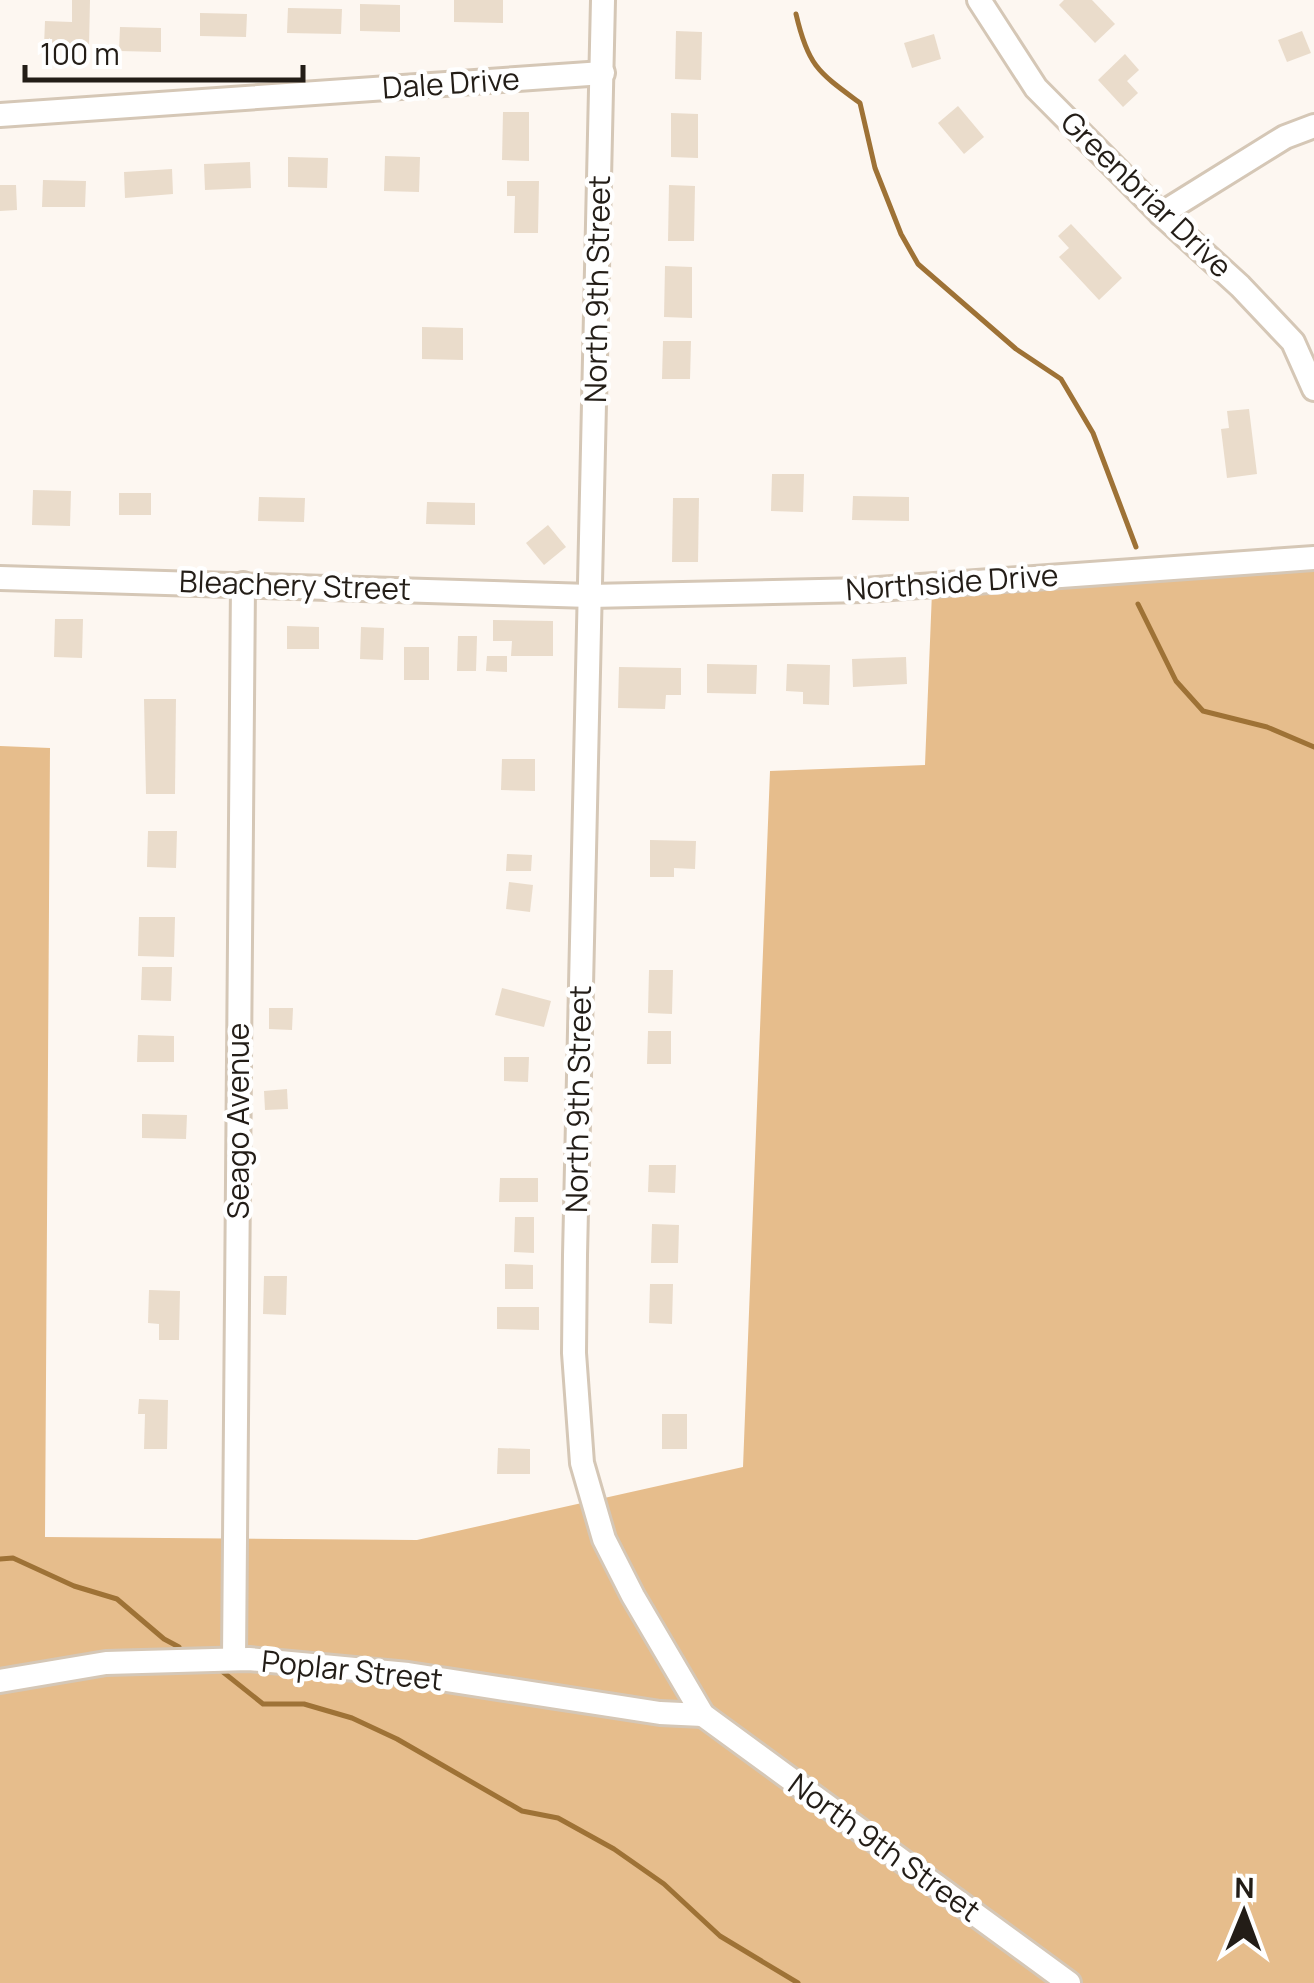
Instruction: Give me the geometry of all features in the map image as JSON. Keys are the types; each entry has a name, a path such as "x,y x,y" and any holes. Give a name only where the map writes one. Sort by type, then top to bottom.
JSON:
{"street":[{"name":"North 9th Street","path":"604,0 574,1353 582,1463 604,1539 703,1714 1069,1983"},
{"name":"Greenbriar Drive","path":"979,0 1036,88 1293,342 1314,389"},
{"name":"Dale Drive","path":"0,115 603,73"},
{"path":"1160,214 1285,137 1314,126"},
{"name":"Northside Drive","path":"590,596 864,590 1314,558"},
{"name":"Bleachery Street","path":"0,578 590,596"},
{"name":"Seago Avenue","path":"234,1659 243,584"},
{"name":"Poplar Street","path":"0,1682 106,1663 234,1659 408,1674 581,1702 703,1714"}],"shaded area":[{"path":"1314,571 1314,1983 0,1983 0,746 50,748 45,1537 417,1540 743,1467 770,771 925,765 932,592"}],"building":[{"path":"72,0 90,0 89,46 44,46 45,21 72,22"},
{"path":"454,0 503,0 503,23 454,22"},
{"path":"1064,0 1092,0 1115,24 1095,43 1059,5"},
{"path":"360,4 400,5 400,32 360,31"},
{"path":"288,8 342,9 341,34 287,33"},
{"path":"200,13 247,14 246,37 200,36"},
{"path":"120,27 161,28 161,52 119,51"},
{"path":"676,31 702,32 701,80 675,79"},
{"path":"1302,31 1311,53 1287,62 1278,40"},
{"path":"934,34 941,59 912,68 904,43"},
{"path":"1125,54 1139,70 1127,81 1138,93 1123,107 1098,80"},
{"path":"958,106 984,137 964,154 938,123"},
{"path":"503,112 529,112 529,161 502,160"},
{"path":"671,113 698,114 698,158 671,157"},
{"path":"385,156 420,157 419,192 384,191"},
{"path":"288,157 328,158 327,188 288,187"},
{"path":"250,162 251,188 205,190 204,164"},
{"path":"172,169 173,194 125,198 124,172"},
{"path":"43,180 86,181 85,207 42,207"},
{"path":"507,181 539,181 538,233 514,233 515,196 507,196"},
{"path":"0,185 16,185 17,210 0,211"},
{"path":"669,185 695,186 694,241 668,241"},
{"path":"1071,224 1122,278 1099,300 1059,257 1069,248 1058,236"},
{"path":"665,266 692,267 692,318 664,317"},
{"path":"422,327 463,328 463,360 422,359"},
{"path":"663,341 691,341 690,379 662,379"},
{"path":"1249,409 1257,474 1227,478 1221,429 1229,428 1227,411"},
{"path":"772,474 804,474 803,512 771,511"},
{"path":"33,490 71,491 70,526 32,525"},
{"path":"119,493 151,493 151,515 119,515"},
{"path":"853,496 909,497 909,521 852,520"},
{"path":"259,497 305,498 304,522 258,521"},
{"path":"673,498 699,498 698,562 672,562"},
{"path":"427,502 475,503 475,525 426,524"},
{"path":"548,525 566,547 544,565 526,543"},
{"path":"55,619 83,619 82,658 54,657"},
{"path":"493,620 553,621 553,656 511,656 512,641 493,641"},
{"path":"287,626 319,627 319,649 287,649"},
{"path":"361,627 384,628 383,660 360,659"},
{"path":"458,636 477,636 476,671 457,671"},
{"path":"404,647 429,647 429,680 404,680"},
{"path":"487,656 507,656 507,672 486,671"},
{"path":"906,657 907,684 853,687 852,659"},
{"path":"707,664 757,665 756,694 707,693"},
{"path":"787,664 830,665 829,705 803,704 803,692 786,691"},
{"path":"619,667 681,668 681,695 666,695 665,709 618,708"},
{"path":"144,699 176,699 175,794 146,794"},
{"path":"502,759 535,759 535,791 501,790"},
{"path":"148,831 177,831 176,868 147,867"},
{"path":"650,840 696,841 695,869 674,868 674,877 650,877"},
{"path":"507,854 532,855 531,871 506,871"},
{"path":"509,882 533,885 530,912 506,909"},
{"path":"139,917 175,917 174,957 138,956"},
{"path":"142,967 172,967 171,1001 141,1000"},
{"path":"649,970 673,970 672,1014 648,1013"},
{"path":"502,988 551,1001 544,1027 495,1015"},
{"path":"269,1008 293,1008 292,1030 269,1029"},
{"path":"648,1031 671,1031 671,1064 647,1064"},
{"path":"138,1035 174,1036 174,1062 137,1062"},
{"path":"504,1057 529,1057 528,1082 504,1081"},
{"path":"287,1089 288,1109 265,1110 264,1091"},
{"path":"142,1114 187,1115 186,1139 142,1138"},
{"path":"649,1165 676,1165 675,1193 648,1192"},
{"path":"500,1178 538,1178 538,1202 499,1202"},
{"path":"515,1217 534,1217 534,1253 514,1252"},
{"path":"652,1224 679,1225 678,1263 651,1263"},
{"path":"505,1264 533,1265 533,1289 505,1289"},
{"path":"264,1276 287,1276 286,1315 263,1314"},
{"path":"650,1284 673,1284 672,1324 649,1323"},
{"path":"149,1290 180,1291 179,1340 159,1340 159,1324 148,1323"},
{"path":"497,1307 539,1307 539,1330 497,1329"},
{"path":"139,1399 168,1400 167,1449 144,1449 145,1414 138,1414"},
{"path":"662,1414 687,1414 687,1449 662,1449"},
{"path":"498,1448 530,1449 530,1474 497,1474"}],"waterway":[{"path":"796,14 810,57 860,103 875,168 901,234 918,264 1016,349 1061,379 1093,433 1136,547"},
{"path":"1138,604 1176,681 1203,711 1267,727 1314,747"},
{"path":"0,1559 13,1558 74,1586 117,1599 179,1647"},
{"path":"218,1668 263,1704 304,1704 352,1718 397,1739 522,1811 558,1818 614,1849 664,1884 720,1936 798,1983"}]}
